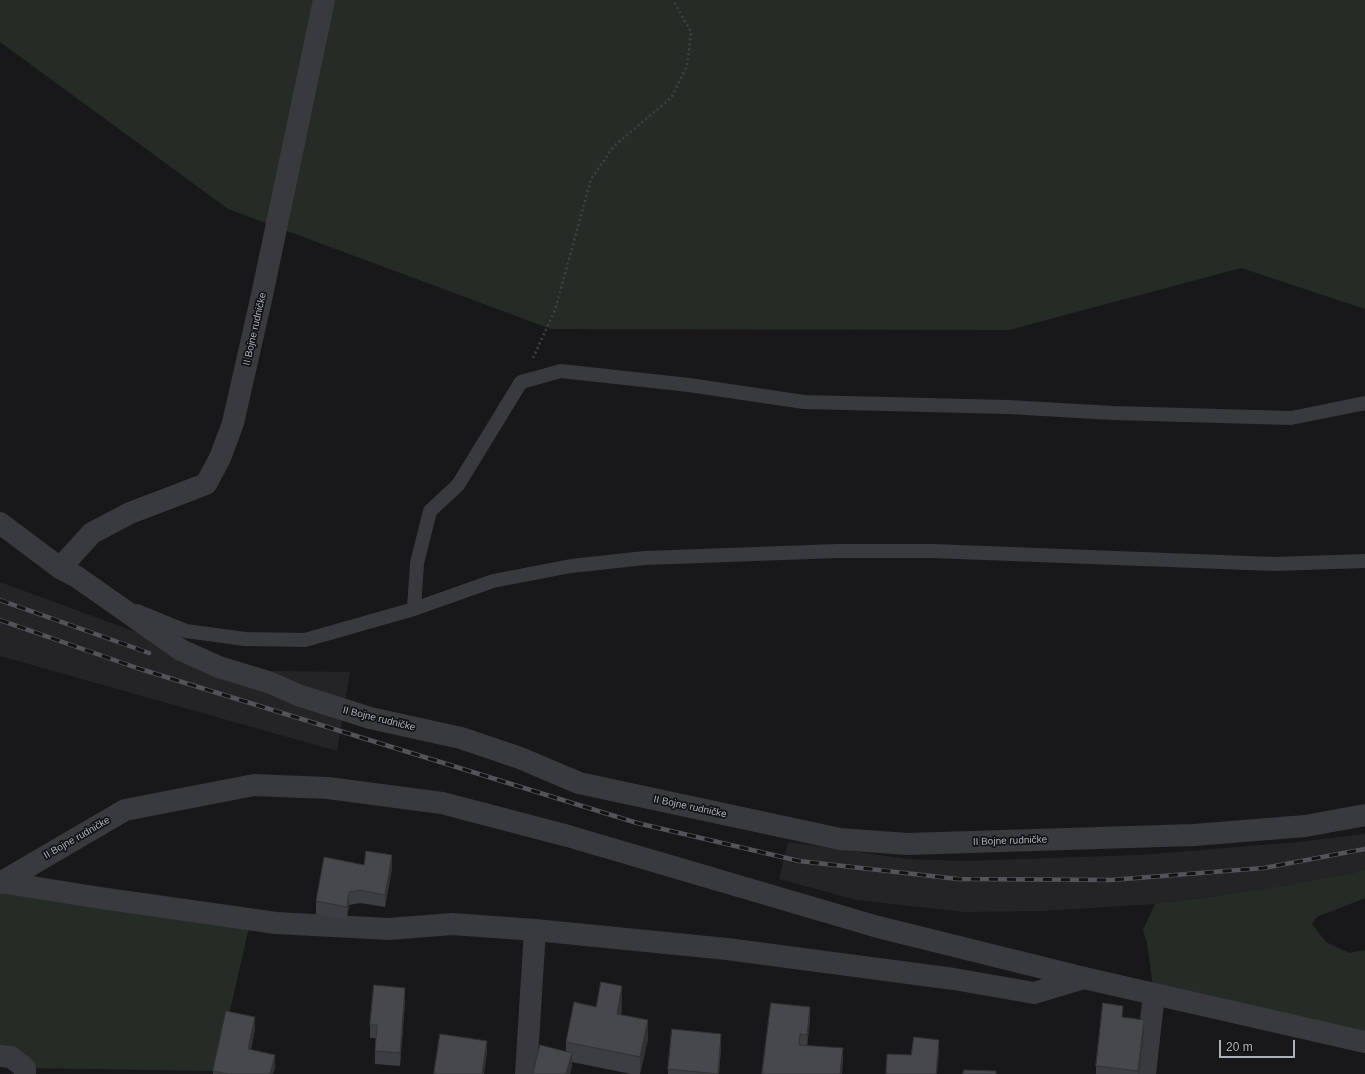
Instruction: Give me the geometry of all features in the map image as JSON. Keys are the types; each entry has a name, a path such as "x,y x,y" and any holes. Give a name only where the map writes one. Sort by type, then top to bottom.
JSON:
{"street":[{"name":"II Bojne rudničke","path":"60,568 92,533 130,513 206,484 220,458 233,423 261,302 324,0"},
{"name":"II Bojne rudničke","path":"0,523 60,568 77,577 181,650 219,667 271,683 298,695 370,718 461,738 520,758 579,783 840,839 907,844 1194,836 1306,826 1365,815"},
{"name":"II Bojne rudničke","path":"1,882 125,810 254,785 328,788 442,804 568,836 878,927 1084,978 1365,1042"},
{"path":"1,882 276,923 389,929 452,924 535,930 727,949 954,979 1034,993 1084,978"},
{"path":"526,1074 535,930"},
{"path":"1145,1074 1154,994"},
{"path":"0,1056 11,1058 25,1068 25,1074"}],"lane":[{"path":"414,609 416,563 430,511 458,485 522,382 561,371 689,385 804,402 1008,407 1113,413 1291,418 1365,403"},
{"path":"109,600 186,631 245,639 305,640 414,609 493,581 570,566 645,558 838,550 940,551 1274,564 1365,561"}],"path":[{"path":"522,382 555,310 591,179 614,146 671,98 687,66 691,32 673,0"}],"shaded area":[{"path":"0,0 1365,0 1365,309 1241,268 1009,330 551,329 228,209 0,42"},
{"path":"0,582 155,639 271,671 350,672 337,751 0,656"},
{"path":"1365,834 1365,870 1316,881 1256,891 1155,904 1044,911 965,912 856,900 779,879 788,842 907,859 964,861 1140,855 1297,842"},
{"path":"1365,870 1365,898 1317,917 1312,924 1326,942 1349,953 1365,950 1365,1042 1154,994 1147,944 1143,930 1155,904 1234,894 1339,876"},
{"path":"0,883 251,919 216,1071 25,1068 0,1056"}],"building":[{"path":"366,851 392,855 385,895 360,890 349,892 347,907 316,901 324,857 364,865"},
{"path":"601,982 622,986 617,1014 648,1020 640,1057 566,1042 574,1002 596,1007"},
{"path":"374,985 405,988 400,1053 375,1051 377,1025 370,1025"},
{"path":"771,1003 810,1007 807,1035 800,1034 799,1045 843,1048 840,1074 762,1074"},
{"path":"1103,1003 1123,1006 1122,1017 1144,1020 1138,1071 1096,1066"},
{"path":"226,1011 255,1017 248,1049 275,1055 270,1074 228,1074 213,1071"},
{"path":"672,1029 721,1034 718,1074 668,1069"},
{"path":"440,1034 487,1041 482,1074 434,1074"},
{"path":"914,1037 939,1040 936,1074 886,1074 887,1054 911,1055"},
{"path":"540,1045 572,1053 566,1074 533,1074"},
{"path":"964,1070 996,1071 996,1074 963,1074"}],"railway":[{"path":"0,600 149,653"},
{"path":"0,620 137,668 637,823 799,861 958,879 1111,880 1264,868 1365,849"}]}
